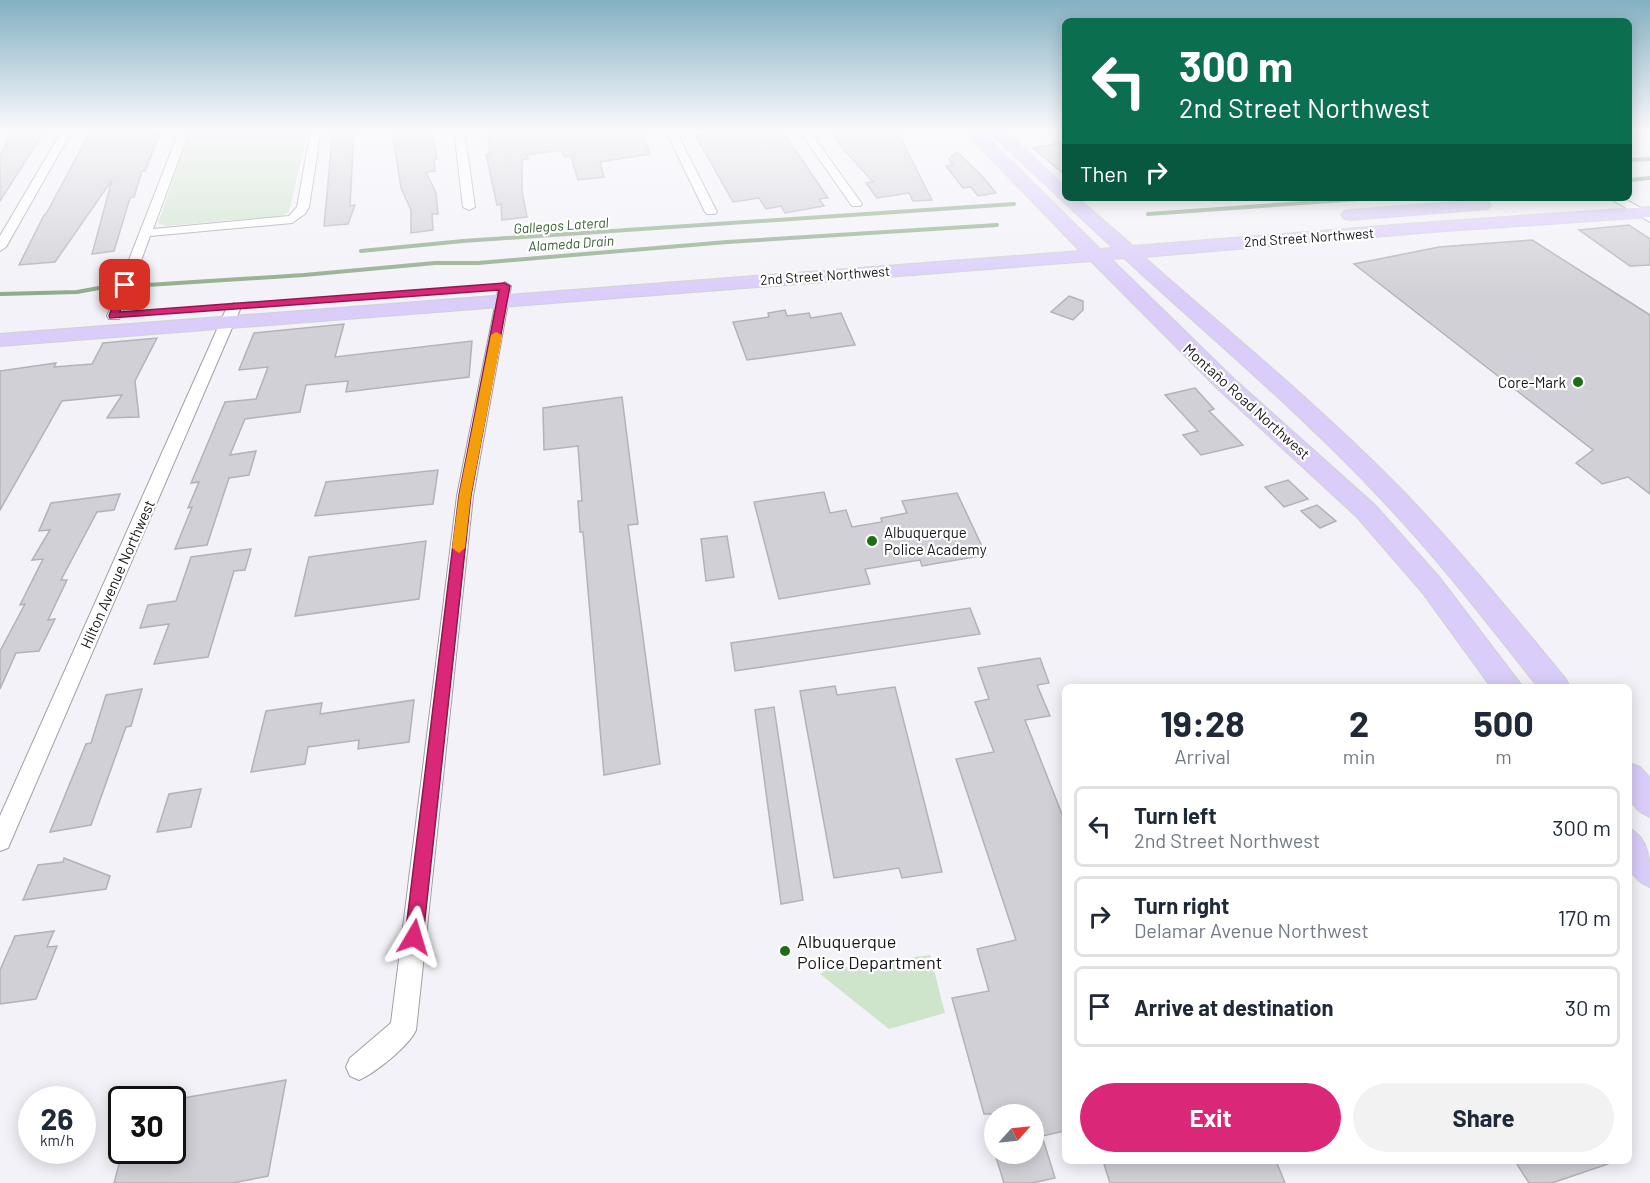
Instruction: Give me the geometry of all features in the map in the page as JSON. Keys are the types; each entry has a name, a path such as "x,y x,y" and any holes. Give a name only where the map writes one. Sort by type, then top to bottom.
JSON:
{"main road":[{"name":"Montaño Road Northwest","path":"1033,184 1322,428 1397,501 1467,577 1553,684"},
{"path":"1632,197 1650,196"},
{"name":"Montaño Road Northwest","path":"1069,201 1104,246 1226,384 1366,511 1431,585 1506,684"},
{"name":"2nd Street Northwest","path":"1334,216 1499,204"},
{"name":"2nd Street Northwest","path":"0,340 231,314 504,294 622,290 1104,246 1647,214"},
{"name":"2nd Street Northwest","path":"1104,246 1196,229"},
{"name":"2nd Street Northwest","path":"0,323 114,316 231,314"},
{"path":"1632,781 1650,802"},
{"path":"1632,848 1650,871"}],"street":[{"path":"0,247 36,184"},
{"path":"114,316 164,184"},
{"path":"145,233 292,219 301,212 307,184"},
{"path":"466,184 469,207"},
{"path":"697,184 711,212"},
{"path":"842,184 856,204"},
{"path":"1621,201 1647,214"},
{"path":"359,1067 403,1029 465,495 504,294"},
{"name":"Hilton Avenue Northwest","path":"0,841 231,314"}],"green space":[{"path":"172,184 295,184 289,212 282,216 166,226 158,223"},
{"path":"930,955 945,1013 889,1029 820,974 827,970"}],"building":[{"path":"0,184 11,184 0,201"},
{"path":"62,184 109,184 55,262 19,265"},
{"path":"111,184 138,184 134,197 130,198 114,251 92,254"},
{"path":"328,184 351,184 350,206 355,205 348,224 324,226"},
{"path":"400,184 432,184 436,193 438,214 432,214 433,230 411,233 411,210"},
{"path":"493,184 522,184 527,217 502,220 501,204 497,205"},
{"path":"723,184 819,184 828,198 819,199 824,206 785,213 781,206 766,209 759,198 733,202"},
{"path":"867,184 924,184 932,200 913,201 909,193 877,198"},
{"path":"960,184 989,184 996,193 978,196 971,187 963,188"},
{"path":"1629,225 1650,239 1650,265 1630,266 1579,230"},
{"name":"Core-Mark","path":"1532,240 1650,315 1650,494 1628,477 1602,484 1576,463 1593,450 1354,264 1439,247"},
{"path":"1069,296 1083,301 1083,310 1073,320 1051,312"},
{"path":"785,310 787,316 809,313 811,318 841,313 855,345 747,360 733,322 769,317 768,313"},
{"path":"344,324 335,357 472,341 469,377 346,392 348,381 306,385 300,412 245,419 230,455 256,451 249,475 229,478 207,545 175,549 192,507 188,508 199,482 191,483 225,402 256,399 268,367 239,370 254,333"},
{"path":"157,338 135,381 139,417 107,418 122,395 62,401 0,510 0,371 56,363 54,367 92,364 103,343"},
{"path":"1195,388 1214,409 1209,411 1243,445 1201,455 1183,435 1198,431 1165,395"},
{"path":"622,397 638,524 628,525 660,764 604,775 583,532 580,532 578,501 582,501 578,446 544,450 543,408"},
{"path":"438,470 433,504 315,516 326,482"},
{"path":"1288,480 1308,499 1284,507 1265,487"},
{"name":"Albuquerque Police Academy","path":"824,492 830,513 846,510 852,527 882,522 881,518 907,513 902,501 957,493 986,555 922,566 920,560 865,569 870,584 779,599 754,502"},
{"path":"120,494 114,510 97,512 61,580 67,580 48,620 55,619 39,651 16,653 0,689 0,651 25,604 20,605 43,559 32,560 50,530 39,531 51,503"},
{"path":"1317,505 1336,521 1320,528 1301,511"},
{"path":"727,536 734,577 706,581 701,539"},
{"path":"426,541 419,599 295,616 309,557"},
{"path":"251,549 245,570 234,571 208,657 154,664 169,624 140,628 148,605 176,601 191,557"},
{"path":"970,608 980,634 735,671 731,643"},
{"path":"1040,658 1049,683 1037,685 1050,716 1025,720 1062,814 1062,1132 1044,1136 1044,1104 984,1104 984,1114 952,998 989,991 977,949 1016,940 956,759 994,752 975,702 989,699 978,668"},
{"path":"835,686 837,695 895,687 942,872 902,878 899,868 834,878 800,691"},
{"path":"142,689 131,726 126,727 91,825 50,832 86,744 91,743 106,695"},
{"path":"414,700 409,742 358,749 359,740 308,747 305,764 251,772 266,711 322,703 320,714"},
{"path":"774,707 803,900 781,904 755,710"},
{"path":"201,789 191,827 157,832 169,794"},
{"path":"64,858 110,876 106,889 23,900 38,865 63,862"},
{"path":"54,931 47,947 57,946 36,999 0,1004 0,970 15,936"},
{"path":"286,1080 268,1176 233,1183 114,1183 119,1164 186,1164 186,1098"},
{"path":"1044,1142 1055,1178 1032,1183 1004,1183 998,1164 1044,1164"},
{"path":"1104,1164 1277,1164 1285,1183 1110,1183"},
{"path":"1517,1164 1608,1164 1552,1183 1529,1183"}],"waterway":[{"name":"Alameda Drain","path":"1148,214 1331,201"},
{"name":"Gallegos Lateral","path":"361,251 463,241 1014,204"},
{"name":"Alameda Drain","path":"147,285 304,275 435,263 478,263 727,242 997,225"},
{"name":"Alameda Drain","path":"0,294 77,292 110,286"}],"slow traffic":[{"path":"459,548 465,495 496,335"}],"place":[{"name":"Core-Mark","path":"1578,382"},
{"name":"Albuquerque Police Academy","path":"872,541"},
{"name":"Albuquerque Police Department","path":"785,951"}],"route":[{"path":"125,285 114,316 505,286 465,495 414,937"}]}
